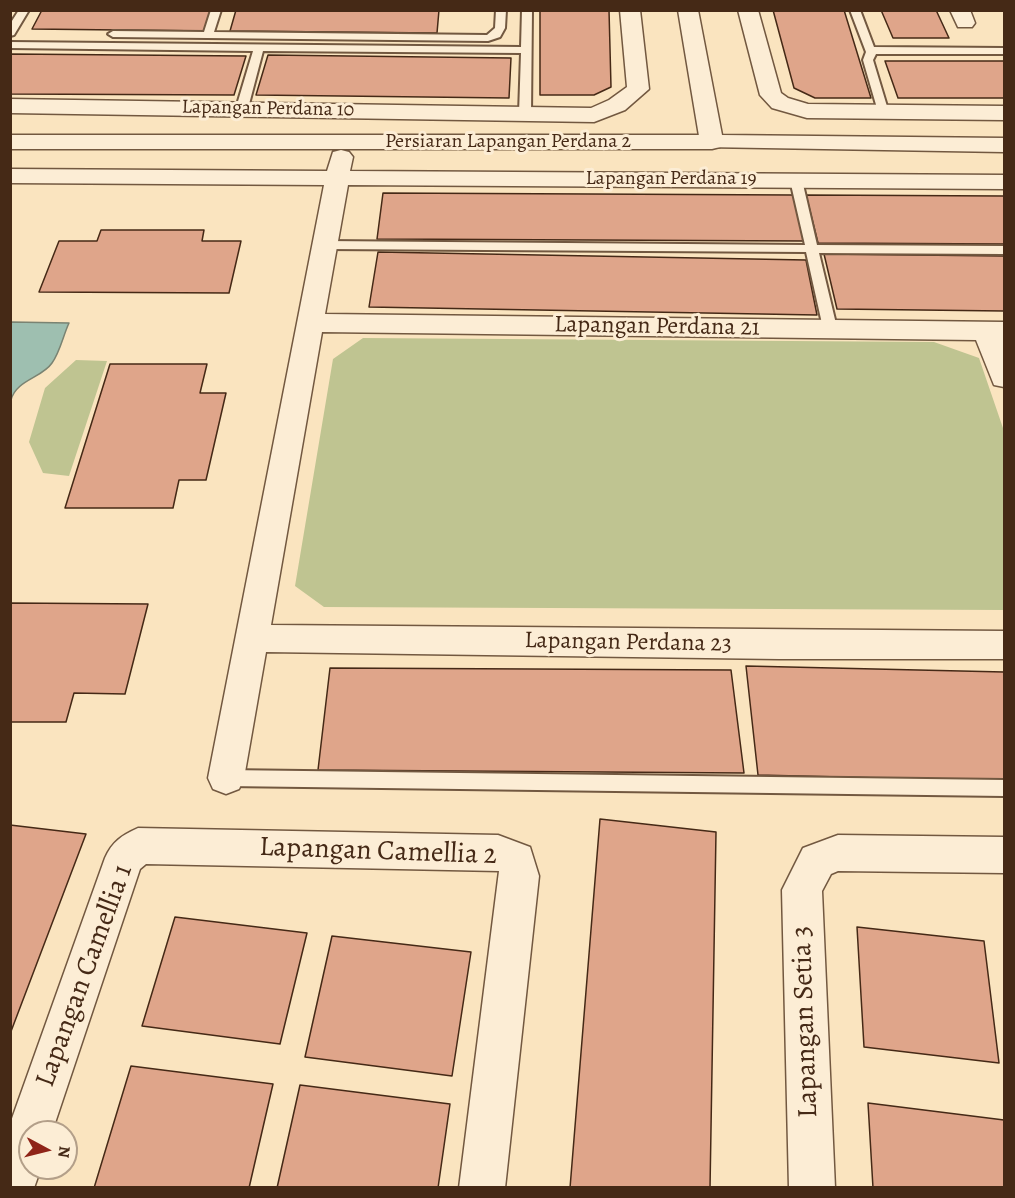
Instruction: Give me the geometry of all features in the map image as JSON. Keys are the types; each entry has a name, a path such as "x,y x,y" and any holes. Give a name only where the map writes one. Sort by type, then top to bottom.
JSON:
{"street":[{"name":"Lapangan Perdana 10","path":"10,106 594,114 617,105 638,89 630,10"},
{"path":"687,10 712,142"},
{"path":"748,10 771,95 780,103 807,111 1005,113"},
{"path":"233,142 242,108"},
{"name":"Persiaran Lapangan Perdana 2","path":"10,142 712,142 1005,145"},
{"path":"226,778 344,142"},
{"name":"Lapangan Perdana 19","path":"10,176 1005,182"},
{"name":"Lapangan Perdana 21","path":"310,323 996,331"},
{"path":"996,331 1005,378"},
{"name":"Lapangan Perdana 23","path":"252,638 780,645 1005,645"},
{"name":"Lapangan Camellia 1","path":"34,1120 124,858 138,846 161,845"},
{"name":"Lapangan Camellia 2","path":"161,845 498,853 516,860 520,876 482,1188"},
{"name":"Lapangan Setia 3","path":"812,1188 802,890 817,861 838,854 1005,855"},
{"name":"Lapangan Camellia 1","path":"11,1188 18,1167"}],"lane":[{"path":"10,33 24,10"},
{"path":"208,35 216,10"},
{"path":"10,33 488,38 500,32 501,10"},
{"path":"525,114 527,10"},
{"path":"855,10 871,52 868,60 883,113"},
{"path":"10,45 528,50"},
{"path":"242,108 259,47"},
{"path":"871,52 1005,51"},
{"path":"796,180 830,328"},
{"path":"325,246 1005,250"},
{"path":"226,778 1005,788"}],"green space":[{"path":"363,338 934,342 979,358 1004,431 1004,610 324,607 295,586 333,359"},
{"path":"76,360 107,361 69,476 43,473 29,442 45,388"}],"shaded area":[{"path":"11,322 69,323 52,363 18,388 11,400"}],"building":[{"path":"42,10 215,10 207,31 32,29"},
{"path":"236,10 439,10 437,33 230,31"},
{"path":"540,10 609,10 611,87 594,95 540,95"},
{"path":"773,10 844,10 871,98 815,98 794,88"},
{"path":"881,10 936,10 949,38 893,38"},
{"path":"10,54 246,56 234,95 10,94"},
{"path":"268,55 511,58 509,98 256,95"},
{"path":"885,61 1004,61 1004,98 898,98"},
{"path":"383,193 793,195 804,241 377,239"},
{"path":"806,195 1004,196 1004,244 818,243"},
{"path":"101,230 204,230 202,241 241,241 229,293 39,292 59,241 97,241"},
{"path":"378,252 806,260 817,315 369,307"},
{"path":"824,254 1004,256 1004,311 837,309"},
{"path":"110,364 207,364 200,393 226,393 206,480 179,480 173,508 65,508"},
{"path":"10,603 148,604 125,694 74,693 66,722 10,722"},
{"path":"746,666 1004,672 1004,781 758,775"},
{"path":"330,668 731,670 744,773 318,770"},
{"path":"600,819 716,832 710,1188 570,1188"},
{"path":"10,825 86,834 10,1034"},
{"path":"175,917 307,933 280,1044 142,1026"},
{"path":"857,927 984,941 999,1063 864,1047"},
{"path":"332,936 471,952 452,1076 305,1057"},
{"path":"131,1066 273,1084 249,1188 94,1188"},
{"path":"300,1085 450,1104 438,1188 277,1188"},
{"path":"868,1103 1004,1120 1004,1188 873,1188"}]}
